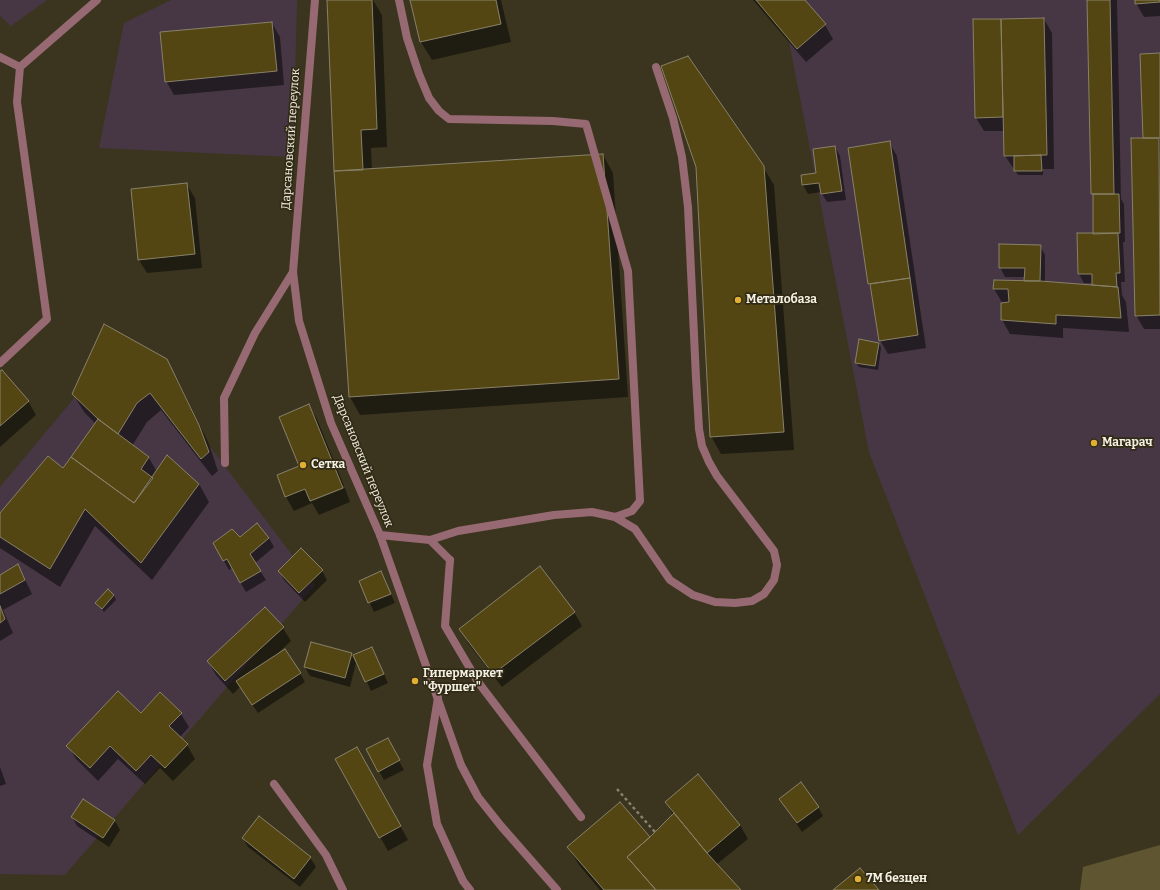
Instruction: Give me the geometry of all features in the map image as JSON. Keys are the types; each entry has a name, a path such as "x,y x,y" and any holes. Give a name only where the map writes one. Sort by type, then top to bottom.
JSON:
{"street":[{"path":"0,363 47,319 17,102 20,67 97,0"},
{"name":"Дарсановский переулок","path":"315,0 293,272 299,321 331,423 380,536 461,765 478,797 501,826 557,890"},
{"path":"399,0 407,38 418,74 429,98 439,111 449,118 553,121 586,124 628,272 640,501 632,511 615,517"},
{"path":"0,57 20,67"},
{"path":"380,536 430,540 458,531 554,515 592,512 615,517 635,529 670,580 693,595 715,602 735,603 752,601 764,594 774,580 777,565 774,551 718,476 709,462 702,446 699,429 688,207 684,171 673,118 656,68"},
{"path":"225,463 224,398 255,333 293,272"},
{"path":"430,540 450,560 445,626 478,682 581,817"},
{"path":"438,698 427,765 437,824 464,881 470,890"},
{"path":"274,784 326,856 343,890"}],"path":[{"path":"617,789 655,832"}],"shaded area":[{"path":"0,0 47,0 11,26 0,16"},
{"path":"171,0 297,0 293,157 99,148 124,23"},
{"path":"781,0 1160,0 1160,694 1018,835 869,452"},
{"path":"126,336 315,585 65,875 0,874 0,487"},
{"path":"1160,845 1160,890 1080,890 1083,867"}],"building":[{"path":"327,0 372,0 377,129 361,130 363,170 334,171"},
{"path":"410,0 496,0 501,24 420,42"},
{"path":"756,0 805,0 826,24 797,49"},
{"path":"1087,0 1110,0 1114,194 1091,194"},
{"path":"1135,0 1160,0 1160,2 1135,4"},
{"path":"1044,18 1047,155 1004,156 1001,19"},
{"path":"973,19 1001,19 1003,117 975,118"},
{"path":"272,22 277,71 165,82 160,32"},
{"path":"1160,53 1160,138 1143,138 1140,54"},
{"name":"Металобаза","path":"688,56 764,166 784,432 710,437 696,167 661,66"},
{"path":"1131,138 1159,138 1160,315 1135,316"},
{"path":"890,141 910,278 868,284 848,148"},
{"path":"835,146 842,191 821,194 819,183 802,185 801,175 816,173 813,149"},
{"path":"603,154 619,379 349,397 334,171"},
{"path":"1041,155 1042,171 1014,171 1014,156"},
{"path":"187,183 195,254 138,260 131,189"},
{"path":"1093,194 1119,194 1120,233 1093,234"},
{"path":"1077,233 1118,233 1120,273 1116,273 1117,287 1092,285 1092,274 1078,274"},
{"path":"999,244 1041,245 1040,281 1024,281 1025,268 999,268"},
{"path":"910,278 918,335 879,341 870,284"},
{"path":"994,280 1040,281 1118,287 1121,318 1056,315 1056,324 1001,320 1001,303 1009,302 1008,289 993,289"},
{"path":"104,324 167,359 199,425 209,452 201,459 150,393 137,403 118,434 98,419 72,394"},
{"path":"859,339 879,343 875,366 855,363"},
{"path":"2,370 29,401 0,426 0,371"},
{"path":"309,404 343,488 310,501 305,489 285,497 277,475 299,466 279,417"},
{"path":"98,419 149,457 141,469 153,478 134,503 71,457"},
{"path":"167,455 199,484 141,563 85,509 50,569 0,537 0,513 48,456 63,468 71,457 134,503"},
{"path":"257,523 269,538 250,554 261,571 240,583 227,559 223,561 213,543 232,529 240,537"},
{"path":"301,548 323,570 299,593 278,571"},
{"path":"18,564 25,580 0,594 0,575"},
{"path":"540,566 575,612 493,674 459,629"},
{"path":"381,571 391,594 368,603 359,581"},
{"path":"108,589 114,595 102,609 95,603"},
{"path":"0,606 5,619 0,623"},
{"path":"265,607 284,627 225,681 207,661"},
{"path":"311,642 352,653 345,678 304,667"},
{"path":"372,647 384,674 365,682 353,655"},
{"path":"285,649 301,673 252,705 236,681"},
{"path":"118,691 141,713 160,692 182,713 169,726 188,744 165,768 151,755 136,771 110,746 90,768 66,746"},
{"path":"388,738 400,760 378,772 366,749"},
{"path":"357,747 401,826 379,838 335,759"},
{"path":"698,774 740,825 707,853 665,802"},
{"path":"801,782 819,807 797,823 779,799"},
{"path":"83,799 115,820 103,838 71,817"},
{"path":"620,802 650,837 627,857 656,890 604,890 567,847"},
{"path":"674,813 707,853 741,890 656,890 627,857"},
{"path":"259,816 311,857 294,879 242,838"},
{"name":"7М безцен","path":"860,868 879,890 833,890"}],"place":[{"name":"Металобаза","path":"738,300"},
{"name":"Магарач","path":"1094,443"},
{"name":"Сетка","path":"303,465"},
{"name":"Гипермаркет \"Фуршет\"","path":"415,681"},
{"name":"7М безцен","path":"858,879"}]}
